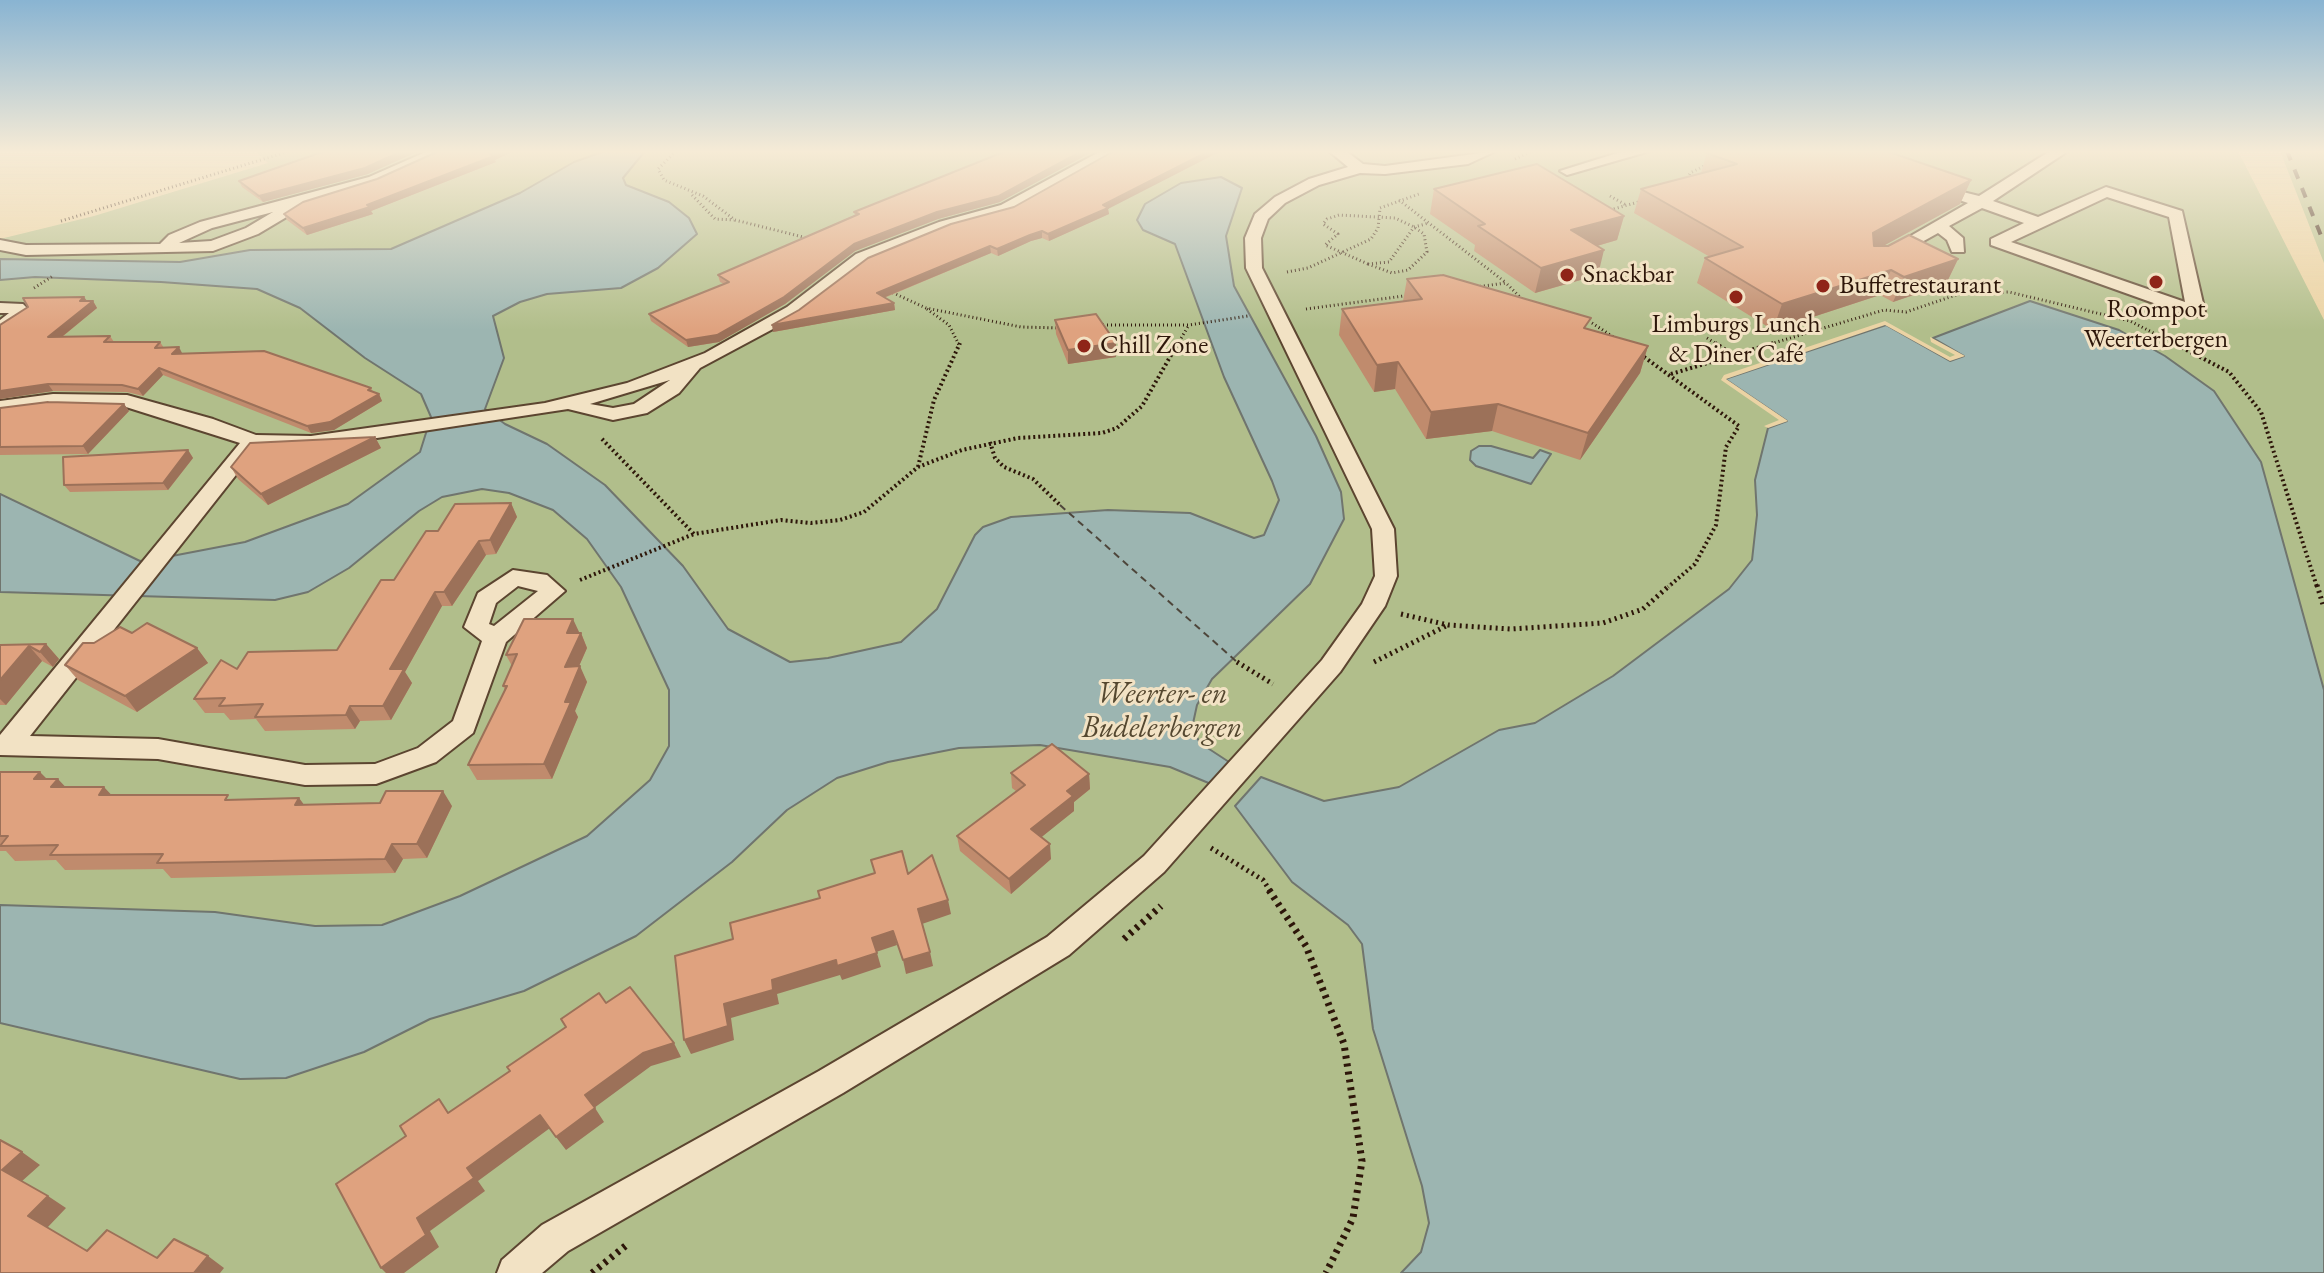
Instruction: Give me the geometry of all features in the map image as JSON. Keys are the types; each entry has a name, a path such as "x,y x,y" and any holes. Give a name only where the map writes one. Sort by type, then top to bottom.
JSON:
{"lane":[{"path":"0,245 26,250 93,252 164,249 175,238 253,210"},
{"path":"0,407 53,400 127,401 206,423 253,441 311,442 570,403 634,387 697,363 793,311 862,258 945,225 998,210"},
{"path":"515,1273 555,1238 831,1082 1058,946 1154,864 1331,666 1373,606 1386,576 1383,529 1254,268 1253,238 1261,217 1268,210"},
{"path":"1870,264 1966,210"},
{"path":"2004,210 2038,223"},
{"path":"2066,210 1997,242 2196,312 2176,214 2165,210"},
{"path":"1939,226 1955,238 1958,249"},
{"path":"0,328 22,312 17,308 1,308"},
{"path":"570,403 591,411 613,414 640,409 672,389 697,363"},
{"path":"4,745 129,597 253,441"},
{"path":"4,745 158,749 305,775 376,774 427,755 464,726 495,638"}],"path":[{"path":"61,221 96,210"},
{"path":"704,210 715,219 735,220"},
{"path":"1413,210 1526,302"},
{"path":"1615,219 1617,210"},
{"path":"1339,215 1379,216 1406,221 1414,227 1424,234 1428,243 1427,252 1408,270 1392,273 1325,245 1326,241 1338,234 1323,224 1339,215"},
{"path":"1339,252 1371,239 1378,228 1379,216"},
{"path":"1368,264 1389,262 1414,227 1429,223"},
{"path":"1,308 93,252"},
{"path":"1474,287 1506,283"},
{"path":"1671,374 1884,310 1906,312 1962,293 2009,292 2130,321 2229,372 2261,412 2324,608"},
{"path":"1277,312 1411,295"},
{"path":"918,467 934,400 960,344 949,325 926,308"},
{"path":"575,582 694,534 781,520 840,520 864,512 918,467 990,442 1102,433 1117,428 1142,406 1189,325 1252,316"},
{"path":"1592,323 1618,340"},
{"path":"1707,338 1732,354"},
{"path":"1373,606 1448,625 1511,629 1603,623 1643,609 1695,564 1716,525 1726,447 1739,426 1671,374 1631,349"},
{"path":"613,414 602,424 601,437 694,534"},
{"path":"990,442 995,458 1004,467 1033,479 1060,505"},
{"path":"1331,666 1370,664 1448,625"},
{"path":"1237,662 1301,700"},
{"path":"1193,818 1263,880 1306,946 1344,1044 1362,1161 1353,1218 1326,1273"}],"green space":[{"name":"Weerter- en Budelerbergen","path":"112,210 2268,210 2324,320 2324,1273 0,1273 0,239"},
{"path":"2303,210 2324,210 2324,263"}],"water":[{"path":"480,210 680,210 689,218 697,234 658,268 621,288 547,294 520,302 493,316 504,358 485,409 505,424 547,444 605,485 683,566 728,629 790,662 828,658 901,642 937,609 975,535 983,527 1011,517 1108,510 1190,513 1254,538 1264,535 1279,500 1272,481 1224,377 1175,244 1143,230 1137,220 1142,210 1235,210 1226,236 1234,286 1316,436 1341,492 1344,519 1310,584 1212,679 1197,705 1192,728 1200,743 1229,762 1211,784 1170,767 1040,745 959,748 888,762 837,778 787,810 732,862 636,936 524,991 430,1019 364,1052 286,1078 240,1079 0,1023 0,905 215,912 315,926 382,925 460,896 587,836 650,780 669,746 669,690 621,587 587,539 553,510 509,493 482,489 442,497 419,511 349,568 308,592 275,600 0,592 0,494 140,561 172,556 245,542 348,504 420,452 431,417 421,394 365,358 300,308 257,289 35,277 0,280 0,259 180,262 250,250 391,249"},
{"path":"2030,301 2119,330 2165,356 2214,391 2261,462 2324,690 2324,1273 1401,1273 1421,1252 1429,1223 1422,1186 1373,1029 1362,944 1348,925 1292,882 1235,806 1261,777 1324,801 1399,787 1499,730 1535,723 1613,676 1729,589 1752,560 1757,515 1755,480 1768,428 1787,421 1725,379 1886,325 1950,361 1964,356 1933,338"},
{"path":"1479,446 1491,446 1533,458 1540,450 1551,454 1531,484 1476,466 1470,460 1471,451"}],"pier":[{"path":"1885,321 1950,357 1955,355 1931,342 1930,337 1965,356 1950,361 1885,325 1726,379 1788,421 1768,428 1764,426 1779,420 1721,380 1724,375"}],"building":[{"path":"290,210 359,210 303,228 284,214"},
{"path":"943,210 854,244 784,297 717,335 686,340 649,314 729,282 718,275 859,214 854,212"},
{"path":"1001,210 1102,210 1048,234 1042,231 997,249 990,246 877,293 894,303 772,325 799,310 868,258 951,224"},
{"path":"1465,210 1615,210 1624,216 1571,230 1604,250 1541,268 1478,226 1485,224"},
{"path":"1679,210 1915,210 1873,233 1874,246 1888,246 1909,235 1958,259 1904,277 1891,270 1782,304 1705,258 1743,247"},
{"path":"1443,275 1591,318 1584,328 1648,346 1588,433 1498,404 1431,412 1398,362 1377,365 1342,309 1422,299 1407,279"},
{"path":"84,297 80,301 93,301 48,337 110,336 104,342 160,342 155,348 179,347 172,354 264,351 371,388 368,390 379,394 330,422 307,426 159,368 138,389 122,385 48,384 0,391 0,325 28,307 23,298"},
{"path":"1096,314 1116,343 1068,350 1055,320"},
{"path":"48,402 124,404 83,446 0,447 0,408"},
{"path":"375,437 261,494 231,467 250,443"},
{"path":"188,450 163,483 64,485 63,457"},
{"path":"511,503 490,540 479,541 444,592 435,592 390,669 404,669 383,706 350,706 346,715 255,717 263,704 219,706 225,698 194,699 221,660 237,669 248,652 337,650 381,580 394,580 426,531 438,531 455,504"},
{"path":"524,619 573,619 567,633 581,633 565,667 580,666 565,702 571,702 544,764 468,765 507,686 503,686 517,654 506,655"},
{"path":"147,623 197,648 125,696 65,665 83,643 94,643 120,627 132,633"},
{"path":"46,644 40,652 29,646 0,680 0,645"},
{"path":"1052,744 1089,774 1067,791 1073,796 1031,829 1050,844 1009,879 957,836 1025,785 1011,773"},
{"path":"0,772 40,772 34,779 58,779 51,787 104,787 99,795 228,795 225,800 299,798 295,805 380,803 386,791 443,791 417,844 392,844 385,859 157,863 163,854 50,855 58,845 0,846 8,836 0,836"},
{"path":"902,851 908,874 932,855 948,900 918,909 930,952 903,960 893,931 872,938 877,953 837,966 836,960 772,980 773,990 724,1004 728,1026 684,1040 675,956 733,939 730,923 820,898 818,891 875,873 871,860"},
{"path":"630,987 674,1043 643,1053 585,1095 595,1108 556,1137 540,1115 467,1168 474,1178 417,1218 426,1235 381,1268 336,1184 406,1136 400,1126 439,1099 448,1113 510,1071 507,1067 566,1027 561,1019 599,993 606,1003"},
{"path":"0,1140 22,1152 2,1170 48,1196 28,1216 87,1251 107,1230 157,1258 174,1239 208,1256 194,1273 0,1273"}],"ferry route":[{"path":"1060,505 1237,662"}],"railway":[{"path":"2311,210 2324,243"}],"place":[{"name":"Snackbar","path":"1567,275"},
{"name":"Roompot Weerterbergen","path":"2156,282"},
{"name":"Buffetrestaurant","path":"1823,286"},
{"name":"Limburgs Lunch & Diner Café","path":"1736,297"},
{"name":"Chill Zone","path":"1084,346"}]}
